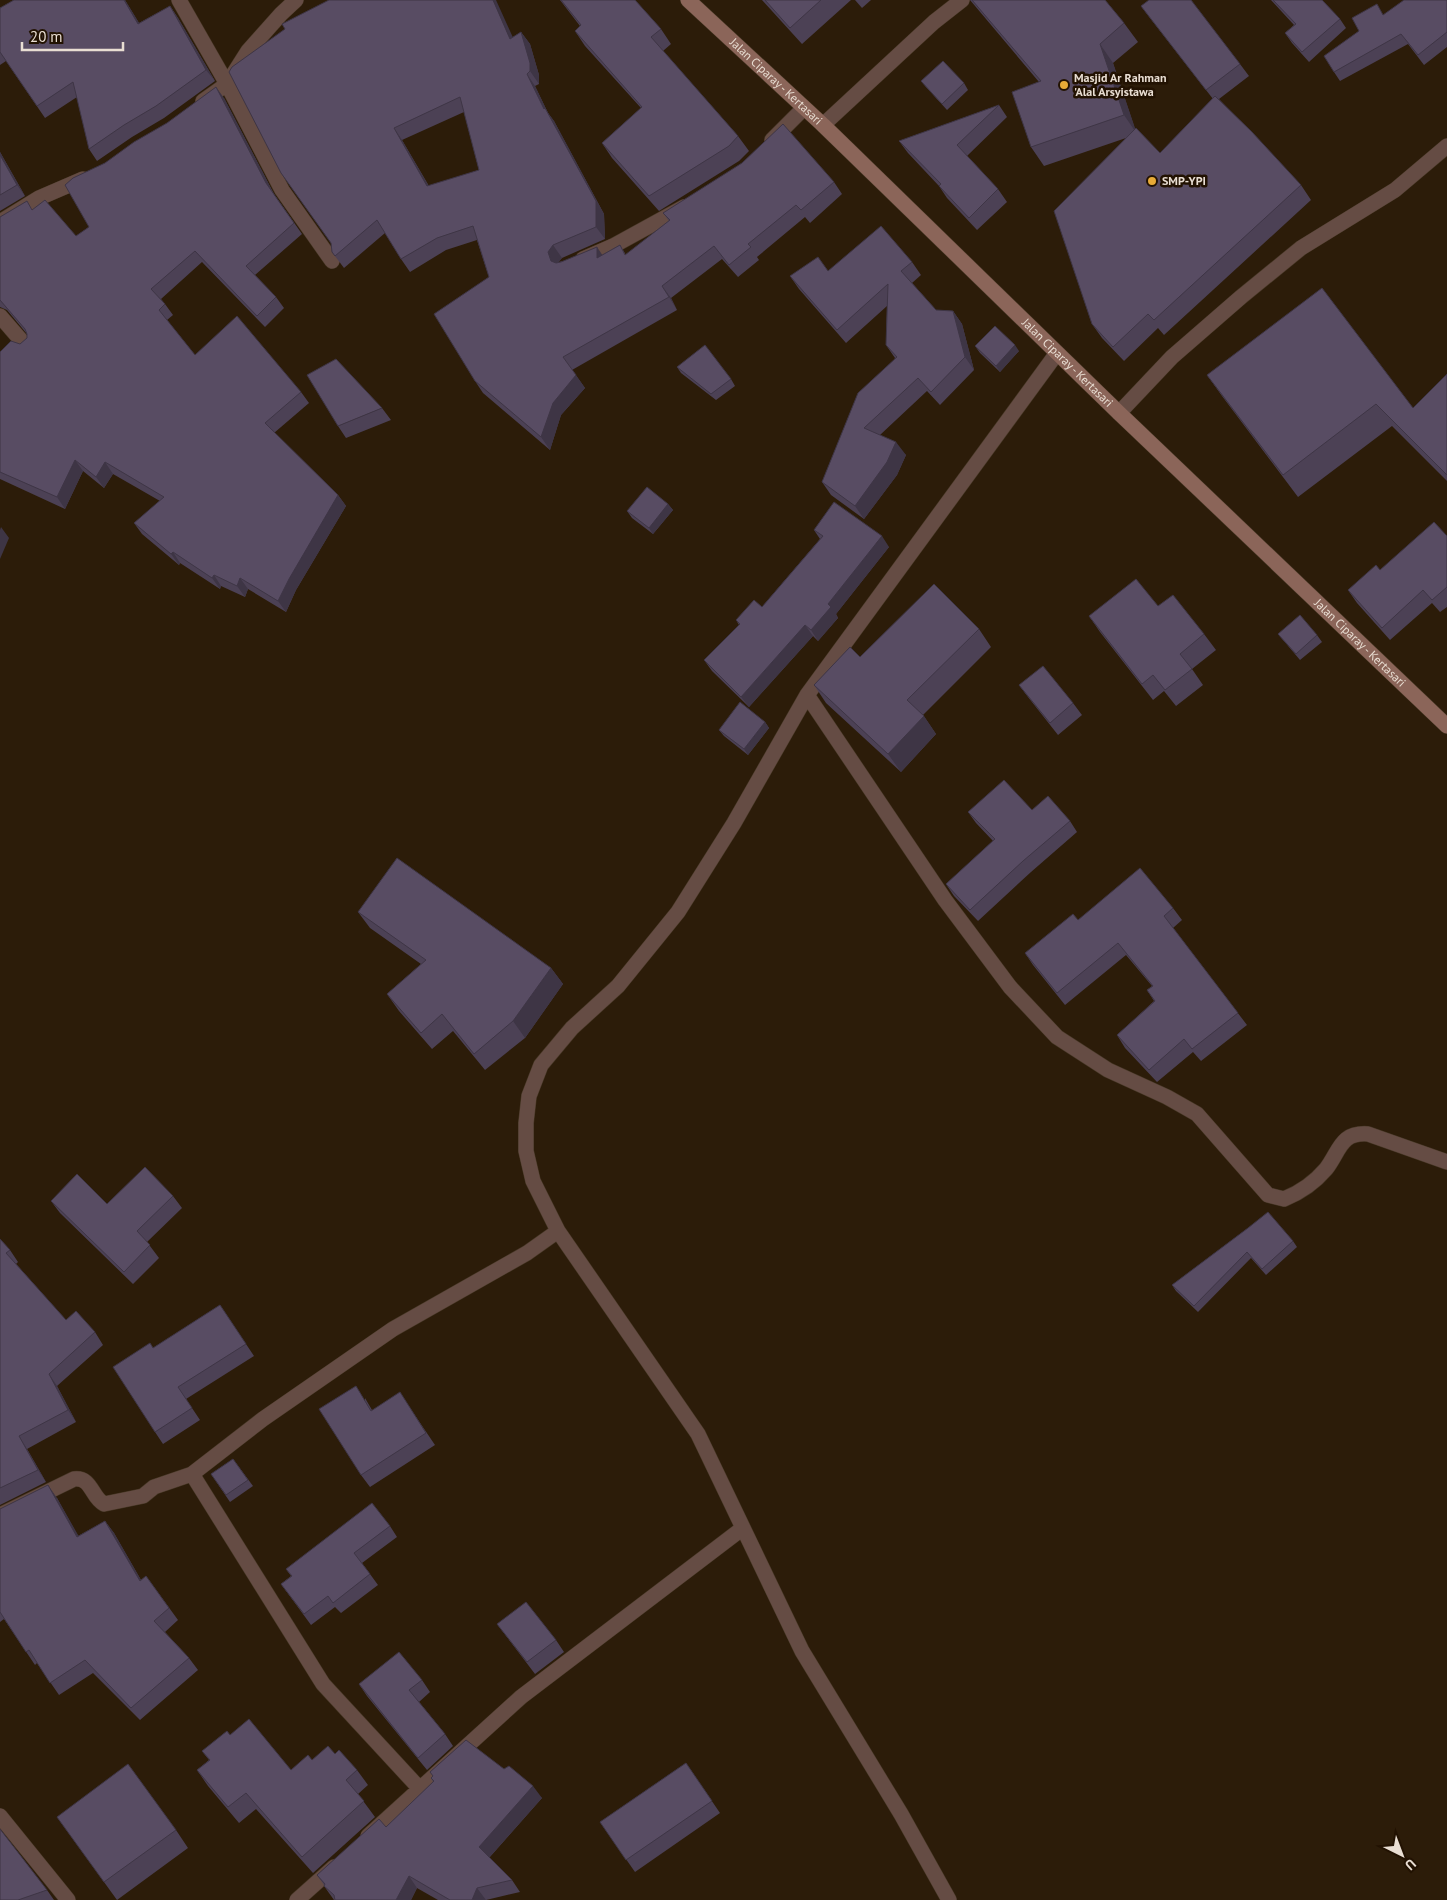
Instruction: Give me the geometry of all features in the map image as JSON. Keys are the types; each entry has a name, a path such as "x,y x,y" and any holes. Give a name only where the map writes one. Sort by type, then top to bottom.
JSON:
{"main road":[{"name":"Jalan Ciparay - Kertasari","path":"688,0 823,125 1119,413 1447,726"}],"street":[{"path":"179,0 227,84 282,190 332,261"},
{"path":"190,111 227,84 248,51 296,0"},
{"path":"823,125 934,22 962,0"},
{"path":"765,148 804,108"},
{"path":"1119,413 1172,357 1302,248 1359,211 1396,190 1447,146"},
{"path":"0,222 39,198 99,171"},
{"path":"566,266 613,246 674,214 698,199"},
{"path":"0,316 26,346"},
{"path":"949,1900 901,1814 802,1651 698,1434 558,1231 534,1181 526,1151 526,1123 529,1096 541,1065 572,1028 618,986 678,912 734,823 807,695 1057,353"},
{"path":"807,695 946,900 1010,988 1056,1037 1108,1070 1167,1097 1197,1114 1268,1194 1284,1199 1305,1188 1325,1169 1343,1141 1351,1135 1359,1133 1368,1134 1447,1162"},
{"path":"0,1515 74,1479 87,1482 98,1501 104,1504 143,1496 154,1487 192,1474 263,1419 394,1329 527,1253 558,1231"},
{"path":"192,1474 323,1684 420,1789"},
{"path":"298,1900 521,1696 743,1528"},
{"path":"0,1816 68,1900"}],"building":[{"path":"14,0 124,0 138,24 170,6 206,70 156,106 89,149 73,82 37,106 0,52 0,8"},
{"path":"329,0 493,0 510,39 521,32 530,63 530,71 527,74 544,109 596,201 596,227 553,245 548,252 551,261 556,263 597,247 597,258 620,245 625,255 670,220 663,213 742,163 783,124 834,182 801,210 796,205 748,244 751,247 729,265 714,246 662,286 669,297 563,357 576,375 553,403 541,437 475,381 434,314 489,277 473,226 437,238 401,259 377,220 335,256 332,252 331,243 281,173 229,72 232,67 285,29 282,24","holes":["460,97 479,170 427,186 394,128"]},
{"path":"561,0 635,0 661,29 651,37 738,136 729,146 649,196 602,143 642,107 575,31 581,25"},
{"path":"765,0 821,0 790,28"},
{"name":"Masjid Ar Rahman 'Alal Arsyistawa","path":"972,0 1105,0 1124,23 1100,44 1124,115 1031,147 1012,92 1041,81"},
{"path":"1149,0 1191,0 1240,64 1206,90 1141,6"},
{"path":"1273,0 1322,0 1340,19 1302,52 1285,33 1296,24"},
{"path":"1404,0 1447,0 1447,32 1418,55 1401,34 1334,72 1324,56 1359,31 1352,18 1377,4 1383,15"},
{"path":"943,61 964,83 942,104 921,81"},
{"path":"216,87 266,183 294,223 246,266 276,297 257,316 195,251 151,289 165,304 159,310 195,355 237,316 301,392 265,423 338,495 278,601 240,578 237,586 214,575 212,578 173,552 171,554 134,523 164,497 105,462 96,477 75,460 57,497 0,472 0,352 11,341 20,344 27,338 27,334 25,329 0,300 0,217 27,201 32,210 45,200 76,236 89,227 65,185 73,178 105,163 134,142 167,123"},
{"path":"1215,96 1252,132 1301,185 1154,320 1148,314 1113,347 1092,324 1054,211 1136,128 1160,153"},
{"path":"999,105 957,145 998,189 969,218 939,186 941,184 899,141"},
{"path":"0,155 17,185 0,195"},
{"path":"881,226 912,262 901,271 936,310 953,311 965,357 931,392 918,378 864,428 896,442 887,462 855,506 822,482 858,393 897,357 886,345 888,284 837,330 790,276 818,257 828,271"},
{"path":"1322,288 1413,408 1447,374 1447,475 1376,404 1283,475 1207,375"},
{"path":"995,326 1015,345 996,366 975,346"},
{"path":"705,345 731,379 711,394 677,367"},
{"path":"336,359 382,408 338,426 307,375"},
{"path":"647,487 668,504 649,528 627,511"},
{"path":"834,502 882,536 828,604 831,607 811,630 805,625 741,697 704,660 740,624 736,620 754,600 762,607 823,536 814,530"},
{"path":"1434,522 1447,536 1447,587 1432,600 1423,590 1382,628 1348,590 1376,565 1380,570"},
{"path":"1136,579 1158,606 1173,595 1204,634 1180,654 1192,669 1165,690 1153,675 1142,684 1089,616"},
{"path":"934,584 979,629 907,700 924,716 888,754 814,685 850,647 860,657"},
{"path":"1300,615 1317,635 1296,654 1278,634"},
{"path":"1043,666 1073,703 1050,723 1019,685"},
{"path":"740,702 765,722 744,749 719,730"},
{"path":"1004,780 1032,810 1048,796 1070,821 970,910 946,884 995,839 968,812"},
{"path":"397,858 551,968 513,1021 474,1054 442,1014 421,1033 387,994 426,960 358,912"},
{"path":"1140,868 1173,908 1164,916 1238,1013 1192,1049 1184,1039 1149,1070 1117,1035 1155,1001 1147,990 1153,986 1118,943 1057,993 1025,953 1073,914 1078,920"},
{"path":"145,1167 173,1196 137,1231 150,1245 124,1272 51,1201 77,1174 107,1204"},
{"path":"1268,1212 1293,1241 1262,1269 1247,1252 1194,1306 1172,1285 1248,1228"},
{"path":"0,1239 10,1250 6,1253 66,1320 76,1311 95,1332 49,1374 68,1410 19,1436 38,1470 0,1488"},
{"path":"220,1305 246,1344 178,1387 192,1408 155,1432 113,1367 150,1343 153,1348"},
{"path":"356,1386 371,1411 400,1392 426,1433 361,1475 319,1409"},
{"path":"233,1459 248,1480 226,1495 211,1474"},
{"path":"48,1485 77,1537 105,1521 140,1581 146,1576 169,1608 154,1621 189,1658 131,1708 85,1660 50,1683 29,1650 26,1652 0,1612 0,1509"},
{"path":"372,1503 390,1526 354,1553 370,1574 333,1603 328,1596 304,1614 281,1584 292,1576 286,1569"},
{"path":"526,1602 556,1640 527,1662 497,1624"},
{"path":"399,1652 422,1680 409,1690 445,1734 418,1758 359,1684"},
{"path":"249,1719 291,1770 308,1755 312,1760 328,1746 335,1754 339,1750 357,1770 346,1780 364,1801 302,1857 246,1793 228,1807 197,1770 210,1760 202,1751 227,1731 230,1735"},
{"path":"466,1740 504,1769 509,1766 533,1786 479,1847 512,1880 477,1888 472,1900 450,1900 409,1876 396,1900 335,1900 334,1895 324,1886 325,1884 317,1875 379,1819 386,1827 434,1781 431,1778 433,1776 430,1772"},
{"path":"686,1763 712,1801 626,1860 600,1822"},
{"path":"128,1764 176,1830 104,1882 57,1817"},
{"path":"0,1829 47,1890 18,1900 0,1900"}],"place":[{"name":"Masjid Ar Rahman 'Alal Arsyistawa","path":"1064,85"},
{"name":"SMP-YPI","path":"1152,181"}]}
